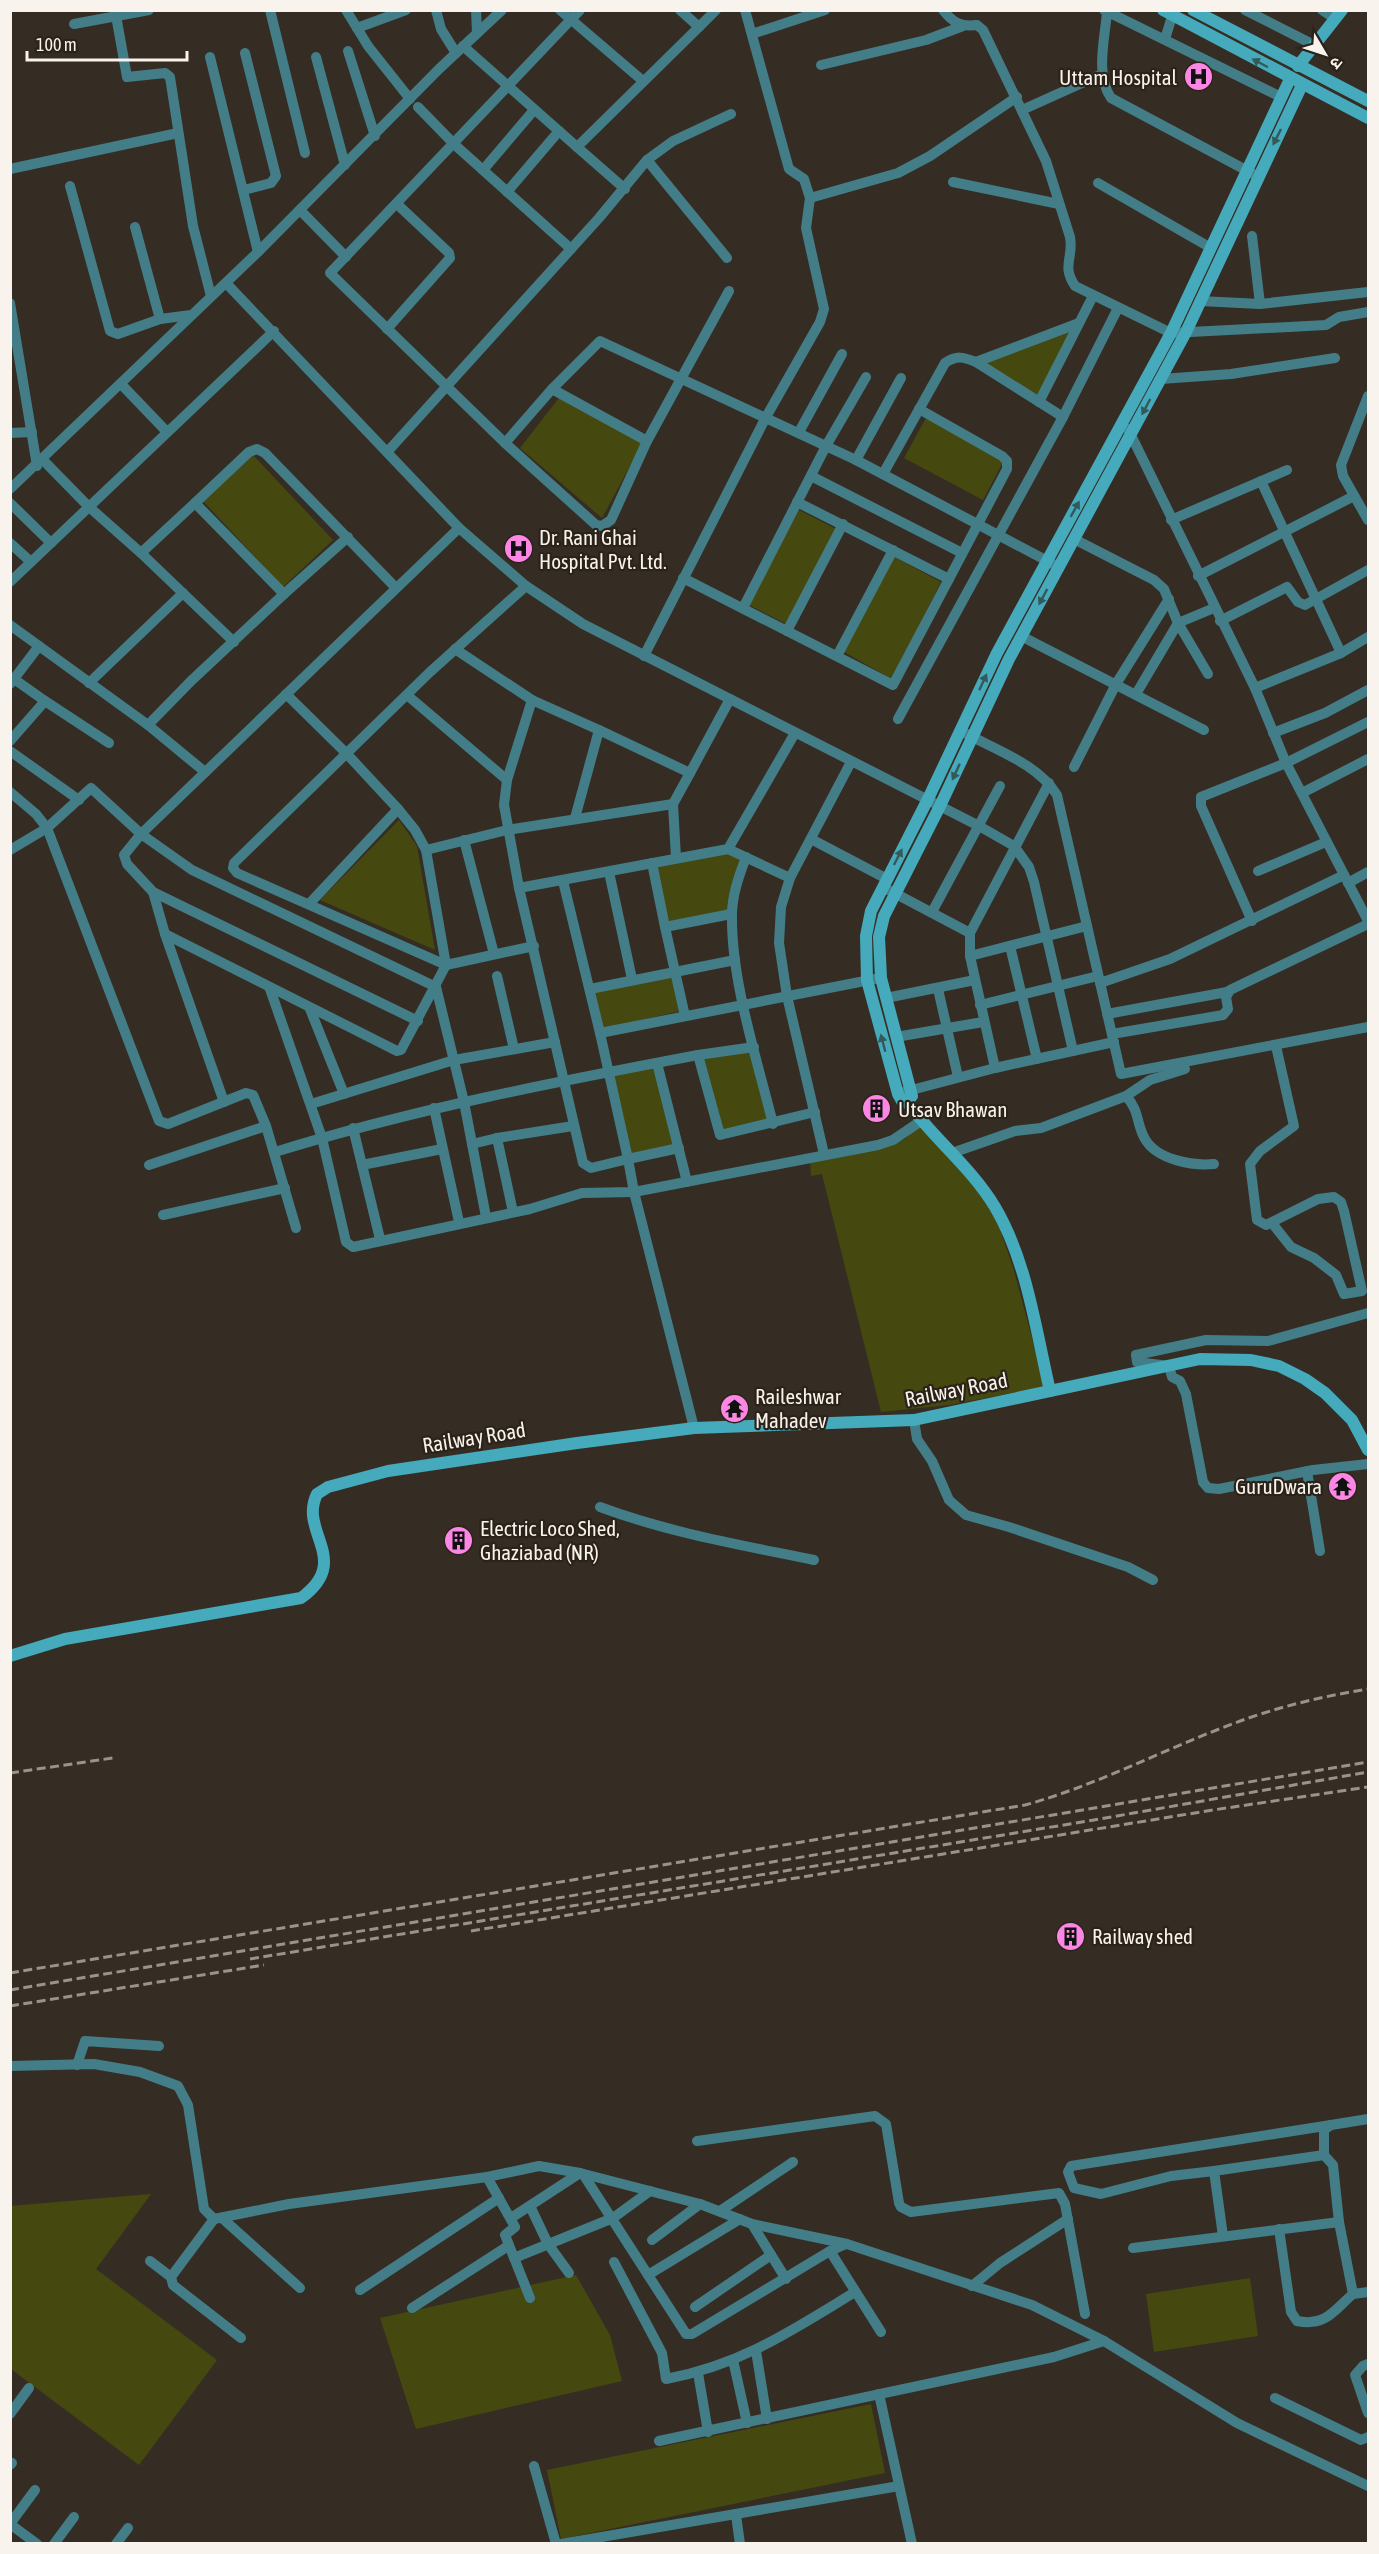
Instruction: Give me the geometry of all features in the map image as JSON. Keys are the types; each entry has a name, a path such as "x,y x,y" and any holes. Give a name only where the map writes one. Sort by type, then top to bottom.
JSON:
{"street":[{"path":"74,24 116,13 149,10"},
{"path":"270,10 305,153"},
{"path":"346,10 414,103 455,145 571,249"},
{"path":"357,28 406,10"},
{"path":"436,10 441,29 460,49 625,189"},
{"path":"476,10 477,33"},
{"path":"10,489 40,463 375,136 414,103 460,49 502,10"},
{"path":"560,10 643,81"},
{"path":"580,10 398,205 330,273 505,443 596,525 602,526 610,520 647,441 729,291"},
{"path":"680,10 699,27"},
{"path":"577,147 716,10"},
{"path":"644,656 766,417 820,322 824,309 806,228 810,198 804,179 789,169 745,10"},
{"path":"752,34 825,10"},
{"path":"943,10 963,26"},
{"path":"1193,10 1368,101"},
{"path":"1245,10 1314,45"},
{"path":"1298,66 1338,15 1322,10"},
{"path":"1257,176 1121,105 1105,90 1102,74 1106,11 1281,97"},
{"path":"1165,39 1169,12 1290,79 1368,118"},
{"path":"116,13 124,74 130,78 168,74 193,226 211,296"},
{"path":"821,65 926,40 963,26 977,25 983,30 1017,97 1046,161 1072,246 1067,264 1068,276 1075,286 1171,333 1326,325 1339,317 1368,312"},
{"path":"348,51 375,136"},
{"path":"244,190 271,183 276,176 245,53"},
{"path":"210,57 258,252"},
{"path":"316,57 345,165"},
{"path":"1022,110 1102,74"},
{"path":"1050,1391 1023,1279 1007,1232 995,1208 952,1153 921,1120 904,1096 867,980 866,936 871,911 928,800 997,653 1171,333 1245,170 1290,79"},
{"path":"904,1096 896,1037 881,978 879,937 884,916 1022,636 1186,332 1257,176 1302,85"},
{"path":"810,198 898,173 930,156 1017,97"},
{"path":"483,170 534,110"},
{"path":"388,450 625,189 647,160 673,141 731,114"},
{"path":"507,192 559,131"},
{"path":"10,169 178,133"},
{"path":"647,160 727,258"},
{"path":"953,182 1059,204"},
{"path":"1098,183 1211,248"},
{"path":"70,186 110,331 118,334 160,319 191,315"},
{"path":"387,329 450,258 449,254 398,205"},
{"path":"300,210 346,257"},
{"path":"135,227 160,319"},
{"path":"1252,236 1260,304"},
{"path":"226,283 388,450 459,528 526,586 583,624 1014,846 1029,867 1049,937 1073,1051"},
{"path":"1200,301 1260,304 1368,292"},
{"path":"1039,402 1093,296"},
{"path":"10,303 32,432 40,463 141,553 234,642"},
{"path":"898,719 1063,417 1118,308"},
{"path":"976,362 1079,323"},
{"path":"10,582 274,331"},
{"path":"505,443 552,389 600,341 856,460 1059,567"},
{"path":"799,432 842,354"},
{"path":"883,474 945,363 953,357 962,357 976,362 1063,417"},
{"path":"1161,379 1231,374 1335,358"},
{"path":"743,608 826,446 867,377"},
{"path":"856,460 901,378"},
{"path":"121,384 167,432"},
{"path":"552,389 647,441"},
{"path":"1367,516 1343,476 1341,465 1368,400"},
{"path":"683,578 892,685 1007,469 1007,461 919,409"},
{"path":"1107,1014 1227,992 1368,922 1286,763 1255,688 1123,420"},
{"path":"10,433 32,432"},
{"path":"141,553 249,452 257,449 265,453 396,588"},
{"path":"1171,520 1287,470"},
{"path":"811,476 962,553"},
{"path":"1261,481 1341,652"},
{"path":"1198,576 1354,496"},
{"path":"797,502 949,579"},
{"path":"10,503 51,543"},
{"path":"195,503 284,594"},
{"path":"787,631 843,524"},
{"path":"418,1021 153,892 126,864 124,855 141,834 459,528"},
{"path":"148,725 284,594 348,537"},
{"path":"1074,539 1154,580 1164,589 1178,623 1208,674"},
{"path":"10,543 31,562"},
{"path":"837,656 893,550"},
{"path":"1220,621 1287,586 1301,604 1305,605 1368,570"},
{"path":"526,586 406,695 234,863 234,868 237,873 310,903 446,965 534,946"},
{"path":"89,683 183,593"},
{"path":"1074,767 1116,684 1169,599"},
{"path":"1136,694 1178,623 1214,608"},
{"path":"10,625 148,725 205,772"},
{"path":"1022,636 1204,730"},
{"path":"1255,688 1341,652 1368,637"},
{"path":"39,646 12,682 110,743"},
{"path":"454,649 532,700 690,773"},
{"path":"10,662 21,670"},
{"path":"1273,733 1325,713 1368,690"},
{"path":"165,934 270,989 397,1051 403,1047 436,987 446,965 426,850 415,830 398,809 346,753 286,694"},
{"path":"406,695 507,780"},
{"path":"676,858 673,804 730,699"},
{"path":"532,700 507,780 504,805 519,888 573,1126 586,1167 679,1148"},
{"path":"10,741 45,701"},
{"path":"1252,921 1232,882 1200,801 1205,794 1286,763 1368,722"},
{"path":"575,818 599,730"},
{"path":"960,730 1037,773 1049,783 1057,795 1121,1074 1368,1027"},
{"path":"728,849 795,733"},
{"path":"10,751 79,800"},
{"path":"1302,793 1368,759"},
{"path":"824,1154 787,996 780,943 781,907 790,878 850,762"},
{"path":"995,1068 970,956 970,933 1049,783"},
{"path":"932,912 1000,786"},
{"path":"10,850 47,828 91,788 141,834 192,870 436,987"},
{"path":"10,792 36,814 47,828 159,1121 168,1124 250,1093 256,1099 266,1125 296,1228"},
{"path":"426,850 507,830 673,804"},
{"path":"310,903 398,809"},
{"path":"811,839 885,883 895,893 970,933"},
{"path":"464,840 494,954"},
{"path":"1258,871 1326,842"},
{"path":"519,888 728,849 790,878"},
{"path":"746,857 736,886 731,914 735,960 773,1124"},
{"path":"652,862 685,1016"},
{"path":"609,872 632,979"},
{"path":"980,1005 1099,979 1170,959 1346,879 1368,872"},
{"path":"563,881 590,989 634,1192 694,1428"},
{"path":"153,892 165,934 224,1102"},
{"path":"665,927 731,914"},
{"path":"970,956 1087,926"},
{"path":"1010,946 1037,1059"},
{"path":"590,989 674,970 735,960"},
{"path":"497,976 514,1050"},
{"path":"600,1034 881,978"},
{"path":"886,998 975,980"},
{"path":"436,987 464,1102 486,1217"},
{"path":"270,989 322,1138 346,1242 353,1247 380,1239 513,1212 582,1193 634,1192 878,1145 893,1140 921,1120"},
{"path":"938,989 958,1077"},
{"path":"904,1096 958,1077 1073,1051 1113,1038 1223,1015 1228,1009 1227,992"},
{"path":"310,1009 344,1094"},
{"path":"896,1037 983,1022"},
{"path":"311,1104 454,1060 555,1042"},
{"path":"1272,1223 1291,1247 1314,1258 1336,1275 1344,1294 1362,1291 1341,1202 1334,1197 1327,1196 1266,1225 1257,1220 1250,1164 1260,1151 1294,1126 1276,1046"},
{"path":"275,1152 353,1128 563,1079 754,1047"},
{"path":"952,1153 1015,1131 1041,1128 1126,1096 1150,1080 1255,1050"},
{"path":"698,1055 720,1135 773,1124 814,1112"},
{"path":"657,1063 687,1182"},
{"path":"1126,1096 1135,1105 1144,1139 1157,1152 1199,1165 1214,1164"},
{"path":"434,1108 459,1222"},
{"path":"149,1165 266,1125"},
{"path":"472,1144 573,1126"},
{"path":"353,1128 380,1239"},
{"path":"497,1138 513,1212"},
{"path":"362,1165 442,1149"},
{"path":"163,1215 285,1188"},
{"path":"1368,1313 1268,1341 1206,1340 1136,1356 1137,1362 1174,1365 1172,1377 1180,1381 1186,1394 1203,1482 1208,1488 1219,1489 1307,1471 1368,1464"},
{"name":"Railway Road","path":"10,1656 65,1638 301,1598 314,1589 322,1578 324,1563 321,1538 312,1512 317,1494 328,1487 388,1471 452,1460 694,1428 914,1420 1200,1359 1251,1360 1279,1366 1305,1379 1339,1406 1362,1435 1368,1450"},
{"path":"914,1420 917,1439 932,1461 949,1500 966,1515 1009,1527 1128,1568 1153,1580"},
{"path":"1307,1471 1320,1551"},
{"path":"600,1507 648,1525 814,1560"},
{"path":"77,2065 85,2042 159,2046"},
{"path":"10,2066 94,2064 140,2072 178,2086 188,2105 204,2209 218,2218 300,2288"},
{"path":"697,2141 875,2116 886,2124 899,2203 905,2211 1059,2193 1063,2198 1068,2219 1085,2314"},
{"path":"1324,2155 1172,2176 1101,2194 1074,2188 1068,2172 1071,2166 1368,2119"},
{"path":"1331,2125 1324,2130 1324,2155 1333,2165 1339,2222 1353,2294"},
{"path":"720,2211 793,2162"},
{"path":"171,2277 218,2218 312,2201 487,2177 538,2166 581,2174 700,2204 752,2224 846,2244 1032,2305 1104,2341 1237,2424 1368,2486"},
{"path":"1214,2171 1223,2236"},
{"path":"511,2218 581,2174"},
{"path":"581,2174 613,2218 686,2334 692,2334 830,2251 846,2244"},
{"path":"487,2177 515,2227 505,2235 530,2298"},
{"path":"514,2258 613,2218 650,2191"},
{"path":"360,2290 499,2198"},
{"path":"652,2240 700,2204"},
{"path":"530,2206 548,2244 569,2273"},
{"path":"648,2275 740,2219"},
{"path":"972,2286 1000,2263 1068,2219"},
{"path":"1133,2248 1339,2222"},
{"path":"752,2224 786,2279"},
{"path":"1279,2229 1291,2312 1297,2320 1323,2321 1333,2315 1353,2294 1368,2292"},
{"path":"412,2308 508,2246"},
{"path":"830,2251 880,2332"},
{"path":"695,2307 771,2255"},
{"path":"150,2261 171,2277 173,2285 241,2338"},
{"path":"614,2262 662,2353 666,2379 698,2373 756,2351 855,2292"},
{"path":"659,2441 1054,2357 1104,2341"},
{"path":"756,2351 767,2419"},
{"path":"733,2360 747,2424"},
{"path":"1368,2364 1355,2375 1368,2414"},
{"path":"698,2373 708,2432"},
{"path":"10,2414 15,2399 29,2388"},
{"path":"879,2394 912,2544"},
{"path":"1275,2398 1368,2439"},
{"path":"534,2466 556,2544"},
{"path":"561,2544 899,2486"},
{"path":"35,2490 10,2524 37,2544"},
{"path":"736,2515 740,2544"},
{"path":"54,2544 74,2517"},
{"path":"116,2544 128,2528"}],"green space":[{"path":"1073,329 1038,398 982,362"},
{"path":"559,398 643,442 602,518 520,448"},
{"path":"926,418 1004,460 983,500 904,458"},
{"path":"252,454 333,540 283,587 202,500"},
{"path":"799,510 836,529 786,624 749,605"},
{"path":"894,557 941,582 892,679 844,652"},
{"path":"399,820 417,846 435,950 320,900"},
{"path":"729,851 740,857 729,912 666,924 655,865"},
{"path":"672,974 680,1011 603,1029 595,992"},
{"path":"752,1052 768,1120 720,1131 702,1058"},
{"path":"654,1067 676,1146 630,1154 613,1075"},
{"path":"921,1123 948,1150 994,1212 1013,1267 1044,1383 1042,1387 949,1405 881,1412 822,1174 811,1176 810,1159 893,1145 905,1139"},
{"path":"151,2194 96,2269 217,2360 139,2465 11,2369 10,2206"},
{"path":"576,2275 610,2335 622,2381 416,2429 380,2318"},
{"path":"1250,2278 1258,2336 1154,2352 1146,2294"},
{"path":"871,2404 885,2473 561,2539 547,2470"}],"railway":[{"path":"10,1973 1025,1805 1105,1777 1251,1717 1301,1703 1368,1689"},
{"path":"10,1773 113,1758"},
{"path":"10,1990 1368,1762"},
{"path":"250,1959 1094,1820 1368,1772"},
{"path":"471,1931 1213,1810 1368,1787"},
{"path":"10,2006 264,1965"}],"place":[{"name":"Uttam Hospital","path":"1198,77"},
{"name":"Dr. Rani Ghai Hospital Pvt. Ltd.","path":"518,549"},
{"name":"Utsav Bhawan","path":"877,1109"},
{"name":"Raileshwar Mahadev","path":"734,1408"},
{"name":"GuruDwara","path":"1343,1486"},
{"name":"Electric Loco Shed, Ghaziabad (NR)","path":"459,1540"},
{"name":"Railway shed","path":"1071,1936"}]}
